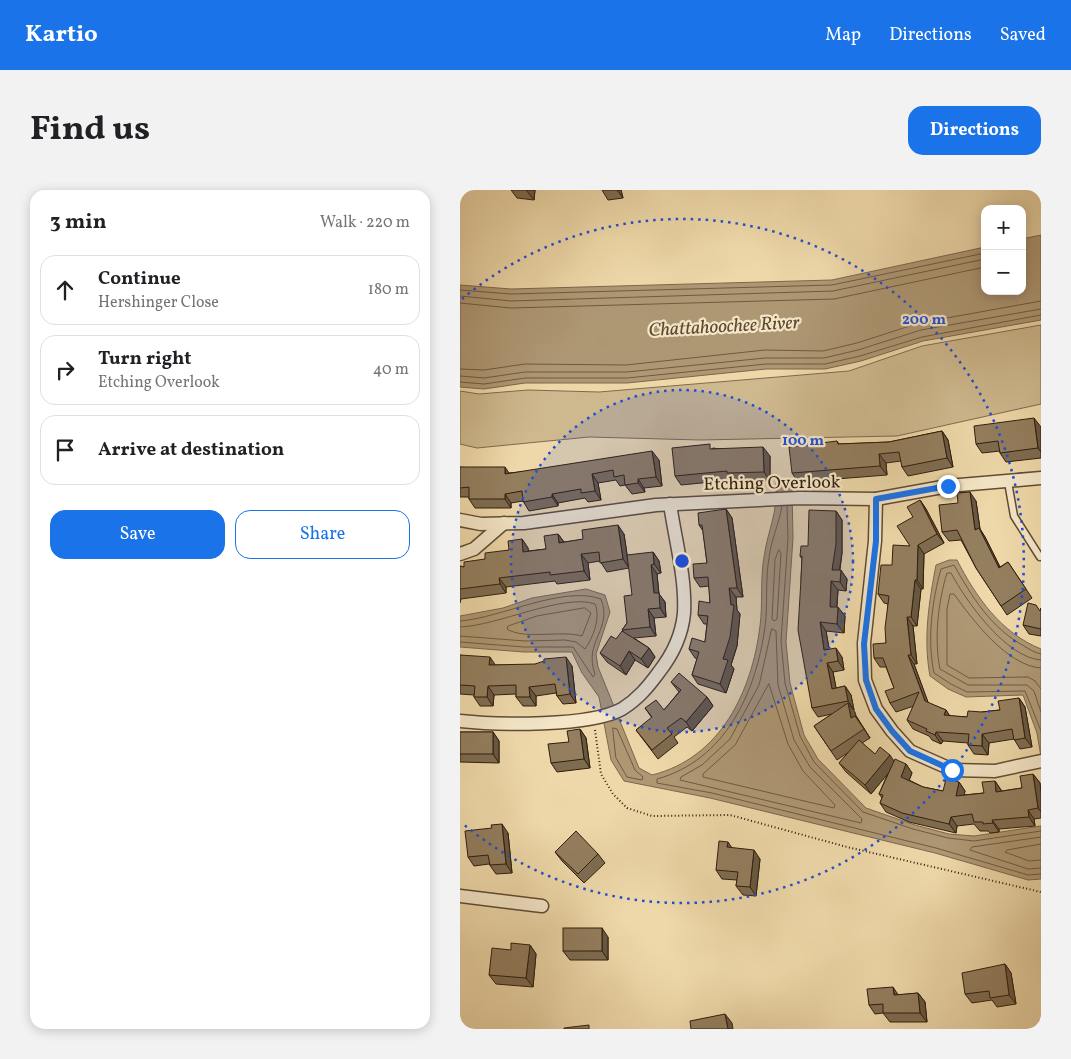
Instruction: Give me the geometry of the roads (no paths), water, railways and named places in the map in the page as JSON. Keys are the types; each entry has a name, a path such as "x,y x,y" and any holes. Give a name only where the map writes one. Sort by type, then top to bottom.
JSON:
{"street":[{"name":"Etching Overlook","path":"460,520 481,524 504,523 670,504 768,499 876,499 948,486 1041,478"},
{"path":"876,499 876,541 864,644 866,680 876,709 910,751 952,770 995,771 1039,761"},
{"path":"460,721 498,725 593,717 620,710 643,694 672,656 680,636 684,596 670,504"},
{"path":"460,554 474,549 504,523"},
{"path":"460,896 542,906"}],"lane":[{"path":"1008,482 1014,516 1040,557"}],"water":[{"name":"Chattahoochee River","path":"1041,235 1041,320 923,341 861,361 825,369 766,369 627,383 525,383 484,389 460,387 460,285 511,289 832,280 981,248 981,295 1026,295 1026,238"},
{"path":"781,481 788,482 792,488 793,538 786,642 790,683 804,735 818,759 866,808 915,825 949,834 974,836 1041,826 1041,879 1028,880 935,853 710,798 624,781 611,760 599,697 582,673 572,652 524,652 460,647 460,616 503,608 532,598 586,589 605,595 610,612 596,654 598,667 639,768 652,775 676,766 697,754 714,738 729,718 741,697 756,650 760,626 763,566 776,504 776,483"},
{"path":"949,560 957,560 981,600 1002,624 1014,634 1041,649 1041,757 1037,733 1023,695 966,697 948,689 930,676 927,634 931,593 936,565"}]}
